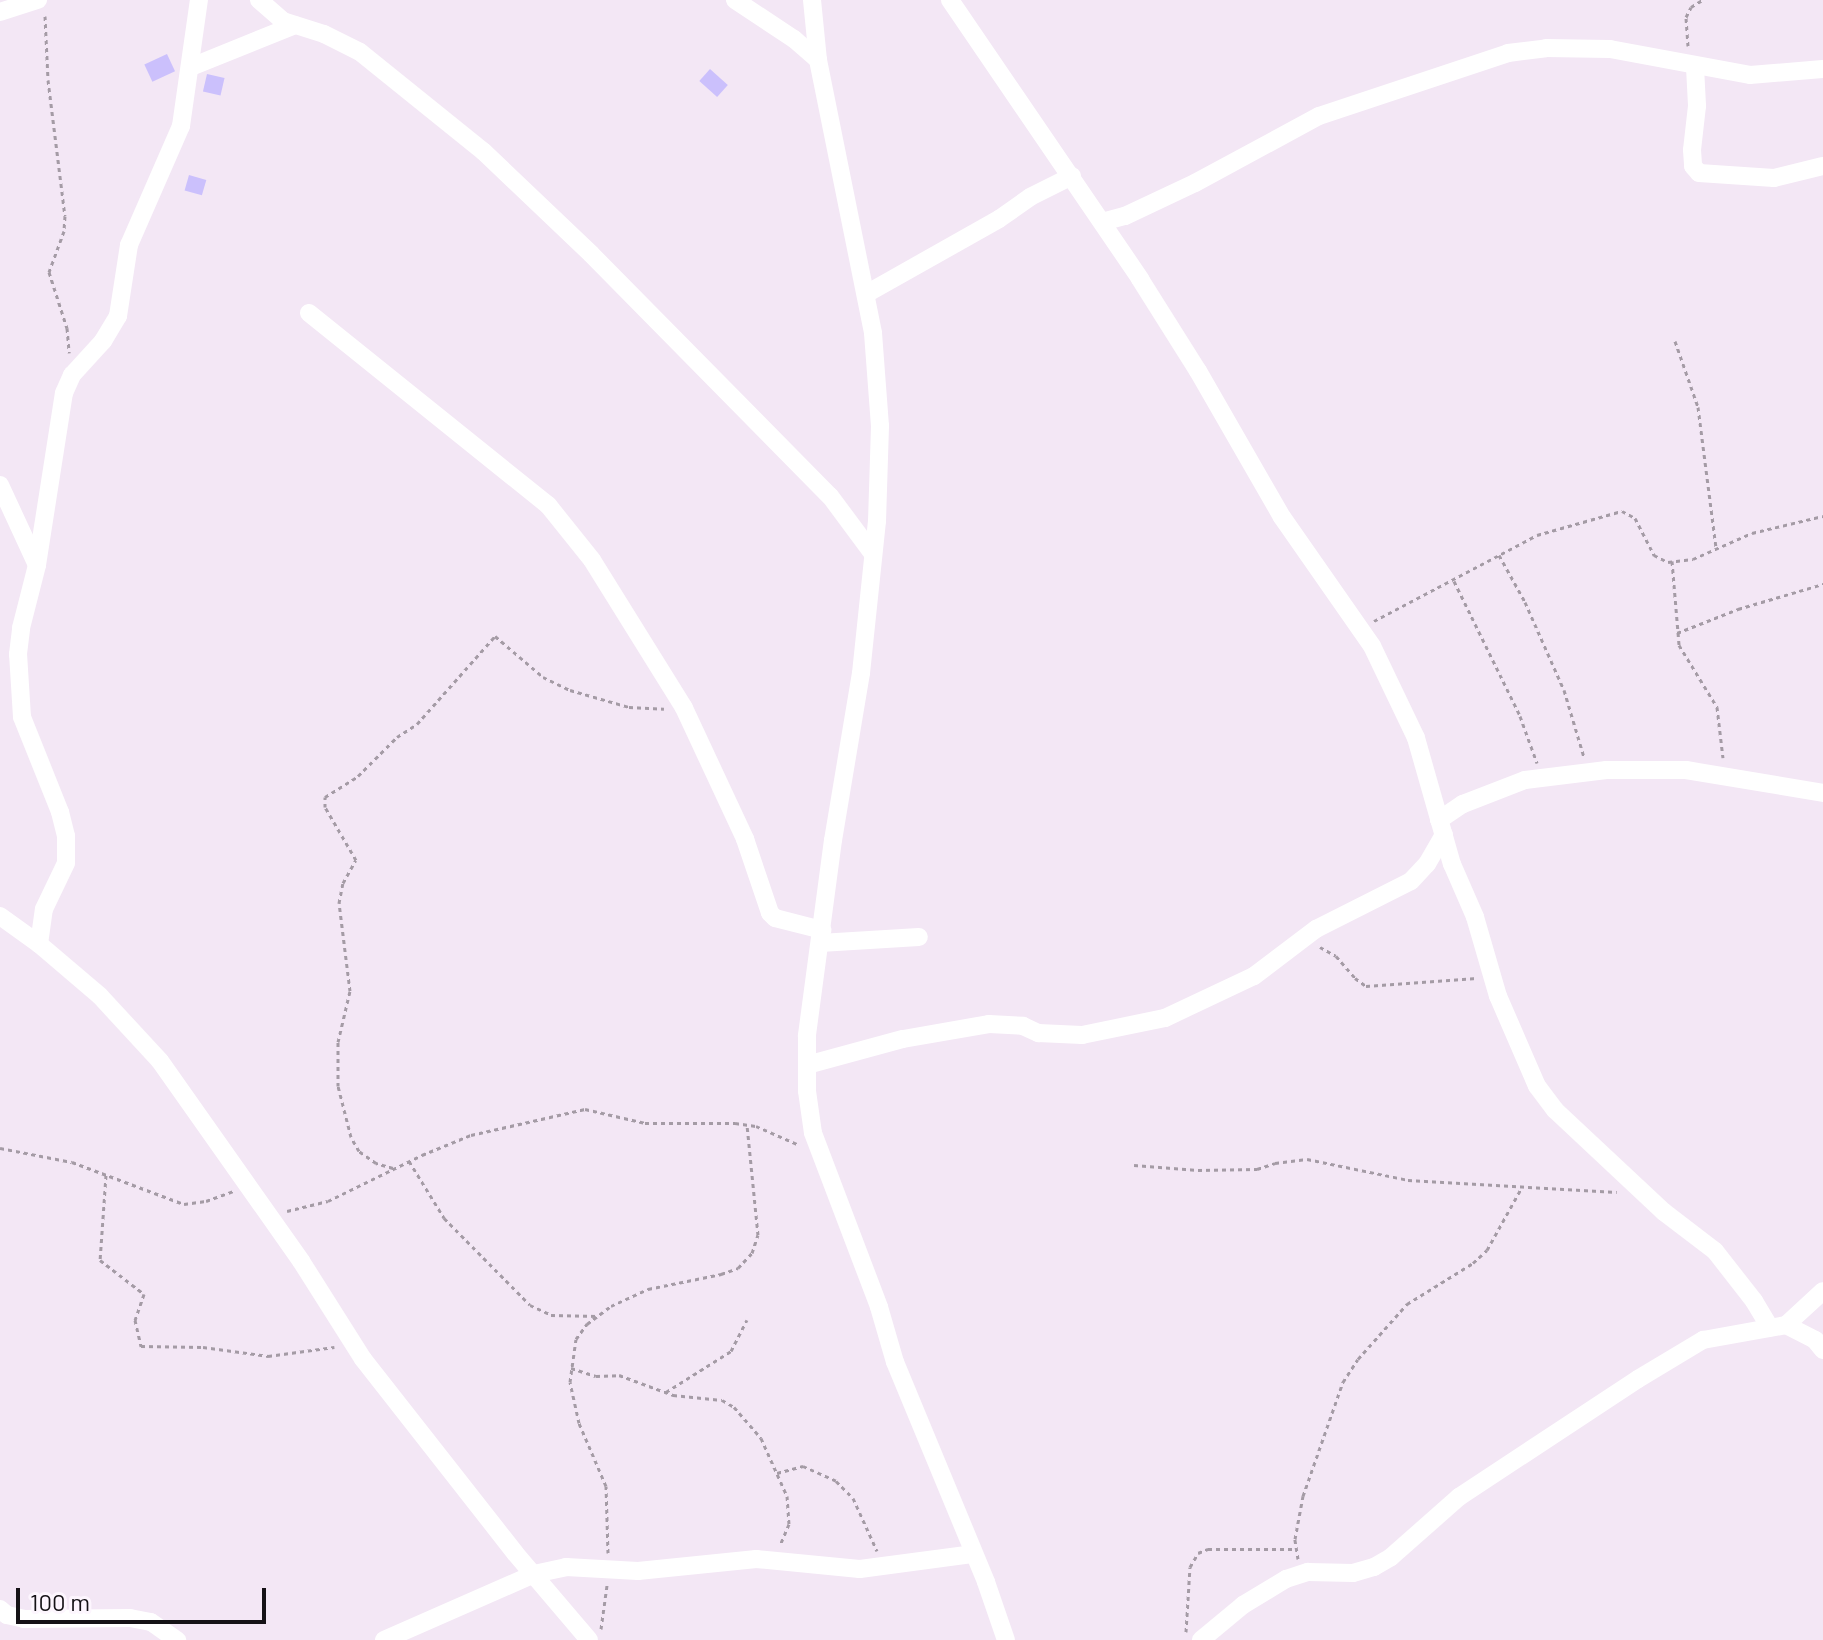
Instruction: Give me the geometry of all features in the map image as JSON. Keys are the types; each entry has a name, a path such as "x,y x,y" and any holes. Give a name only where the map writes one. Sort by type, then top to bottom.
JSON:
{"street":[{"path":"39,944 44,909 60,881 67,850 60,812 22,717 18,654 37,565 67,382 103,341 118,316 129,245 181,126 199,0"},
{"path":"259,0 276,16 360,52 484,152 591,254 830,496 873,554"},
{"path":"735,0 794,39 818,60"},
{"path":"812,0 818,60 866,294 878,372 880,426 873,554 861,673 807,1036 813,1133 879,1307 920,1428 943,1475 1006,1640"},
{"path":"950,0 1102,222 1198,371 1282,517 1360,629 1416,738 1442,828 1475,917 1492,975 1537,1086 1555,1110 1641,1190 1715,1251 1778,1327 1815,1340 1823,1350"},
{"path":"0,12 41,5"},
{"path":"191,67 295,25"},
{"path":"1102,222 1125,216 1195,183 1319,116 1492,57 1546,48 1610,49 1750,75 1823,69"},
{"path":"1692,66 1697,106 1693,166 1699,173 1774,178 1823,166"},
{"path":"866,294 999,219 1030,197 1072,176"},
{"path":"309,313 548,505 592,560 684,708 745,839 770,913 821,937 919,937"},
{"path":"0,485 37,565"},
{"path":"807,1065 903,1039 989,1024 1023,1026 1038,1033 1066,1036 1165,1018 1254,976 1302,938 1411,881 1427,864 1442,828 1486,794 1543,778 1587,772 1686,770 1823,793"},
{"path":"0,916 39,944 100,996 160,1061 404,1413 534,1574 594,1637"},
{"path":"1201,1640 1262,1592 1303,1574 1353,1573 1374,1567 1391,1557 1459,1497 1676,1355 1703,1340 1778,1327 1823,1291"},
{"path":"384,1640 534,1574 574,1566 638,1571 775,1560 860,1569 972,1554"},
{"path":"0,1609 24,1619 130,1618 151,1622 177,1640"}],"path":[{"path":"1692,66 1686,17 1691,7 1702,0"},
{"path":"41,5 65,216 64,231 49,272 67,328 67,382"},
{"path":"1675,341 1698,407 1716,548"},
{"path":"1360,629 1537,535 1622,511 1635,518 1654,555 1672,561 1693,559 1752,533 1823,516"},
{"path":"1499,555 1525,602 1564,690 1587,772"},
{"path":"1672,561 1679,645 1717,707 1725,776"},
{"path":"1453,579 1520,716 1543,778"},
{"path":"1677,633 1823,584"},
{"path":"393,1168 376,1163 359,1151 351,1137 338,1086 338,1042 350,991 339,903 343,883 356,860 325,807 325,797 358,776 397,737 417,724 495,636 543,677 594,700 629,707 684,708"},
{"path":"1302,938 1336,956 1366,986 1492,975"},
{"path":"269,1215 328,1201 393,1168 493,1128 585,1109 645,1123 713,1120 747,1124 821,1153"},
{"path":"594,1637 606,1604 608,1497 579,1423 571,1368 576,1339 598,1316 648,1289 738,1268 752,1253 758,1235 747,1124"},
{"path":"0,1148 72,1162 184,1204 206,1201 247,1184"},
{"path":"1134,1165 1198,1170 1257,1169 1307,1159 1387,1178 1521,1189 1555,1186 1587,1192 1641,1190"},
{"path":"409,1161 444,1218 530,1305 551,1315 598,1316"},
{"path":"106,1175 100,1260 144,1294 135,1320 141,1346 211,1347 268,1356 354,1344"},
{"path":"1303,1574 1295,1539 1303,1496 1343,1382 1358,1359 1407,1304 1473,1263 1487,1250 1521,1189"},
{"path":"665,1392 731,1351 747,1320"},
{"path":"571,1368 596,1376 632,1379 665,1392 722,1400 734,1407 761,1438 787,1496 789,1524 775,1560"},
{"path":"777,1473 803,1466 836,1481 853,1498 883,1565"},
{"path":"1185,1640 1190,1567 1198,1553 1208,1549 1296,1549"}],"building":[{"path":"167,54 175,71 152,82 144,65"},
{"path":"710,69 728,85 717,97 699,81"},
{"path":"207,74 225,78 220,96 203,92"},
{"path":"189,175 206,180 202,195 185,190"}]}
